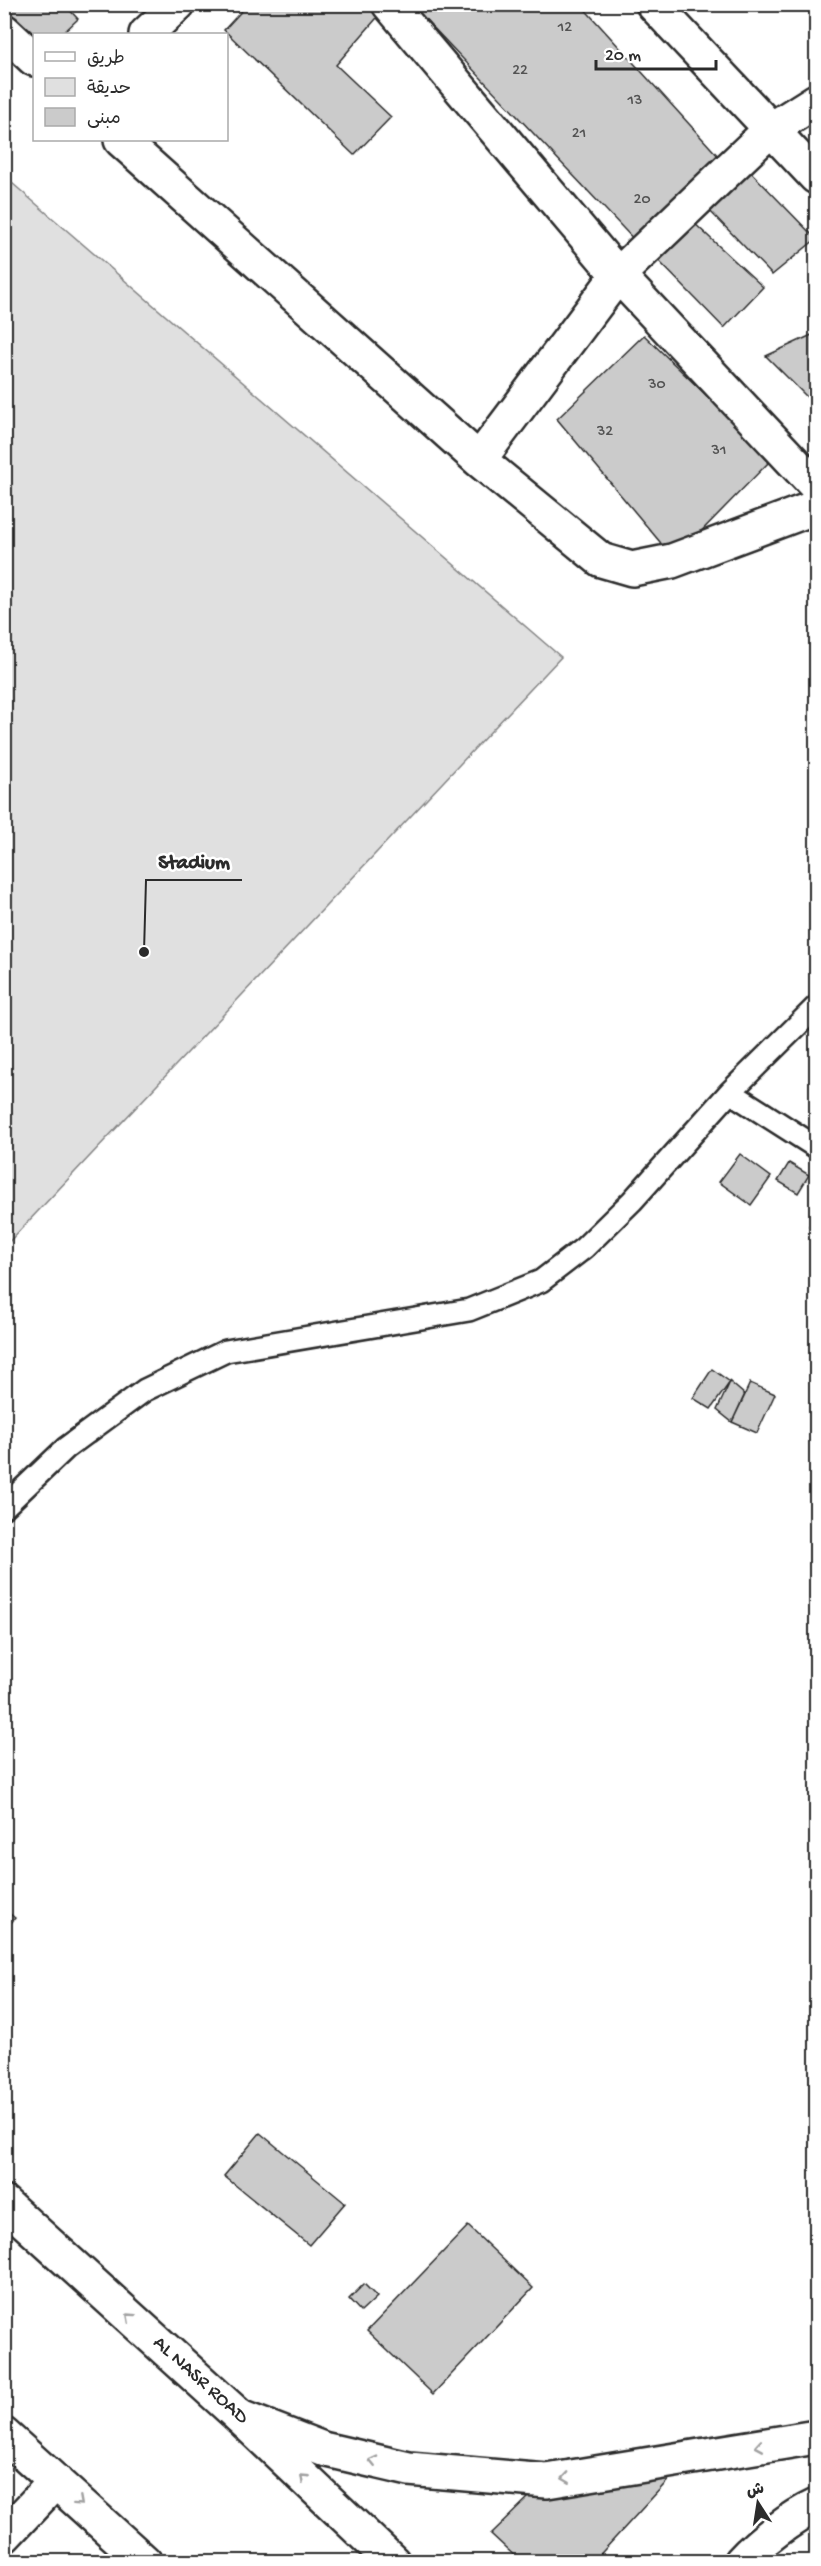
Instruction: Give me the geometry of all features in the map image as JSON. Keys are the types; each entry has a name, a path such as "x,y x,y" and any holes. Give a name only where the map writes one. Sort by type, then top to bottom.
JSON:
{"street":[{"path":"147,33 178,4"},
{"path":"389,4 618,275 816,486"},
{"path":"653,4 816,177"},
{"path":"4,31 33,58"},
{"path":"479,460 618,275 770,130 816,101"},
{"path":"122,141 479,460 601,560 632,569 672,561 816,507"},
{"name":"AL NASR ROAD","path":"4,2203 240,2417 393,2562"},
{"path":"240,2417 323,2449 409,2469 546,2481 816,2437"},
{"path":"4,2435 145,2562"},
{"path":"4,2536 56,2481"},
{"path":"741,2562 750,2551 816,2506"}],"lane":[{"path":"4,1508 66,1448 145,1390 226,1351 469,1310 541,1281 584,1248 632,1201 730,1092 816,1007"},
{"path":"730,1092 816,1147"}],"green space":[{"path":"5,177 561,657 5,1246"}],"building":[{"path":"4,4 64,4 78,19 63,33 33,33 33,48 4,18"},
{"path":"248,4 389,4 336,65 391,117 354,155 224,30"},
{"path":"411,4 580,4 720,158 640,246"},
{"path":"745,166 816,239 772,275 707,208"},
{"path":"693,222 763,287 724,328 656,258"},
{"path":"816,333 816,406 766,356"},
{"path":"644,335 772,459 672,561 660,542 557,419"},
{"path":"740,1154 771,1177 751,1205 719,1182"},
{"path":"789,1163 809,1175 798,1193 778,1181"},
{"path":"816,1212 816,1230 809,1226"},
{"path":"712,1369 730,1382 711,1409 693,1398"},
{"path":"730,1382 745,1395 732,1422 717,1410"},
{"path":"750,1383 775,1394 757,1433 732,1422"},
{"path":"4,1909 15,1918 4,1931"},
{"path":"260,2133 345,2203 309,2245 224,2176"},
{"path":"468,2226 533,2288 433,2394 367,2331"},
{"path":"364,2284 377,2297 361,2312 349,2299"},
{"path":"568,2459 674,2474 593,2562 521,2562 491,2534"}],"place":[{"name":"Stadium","path":"144,952"}]}
